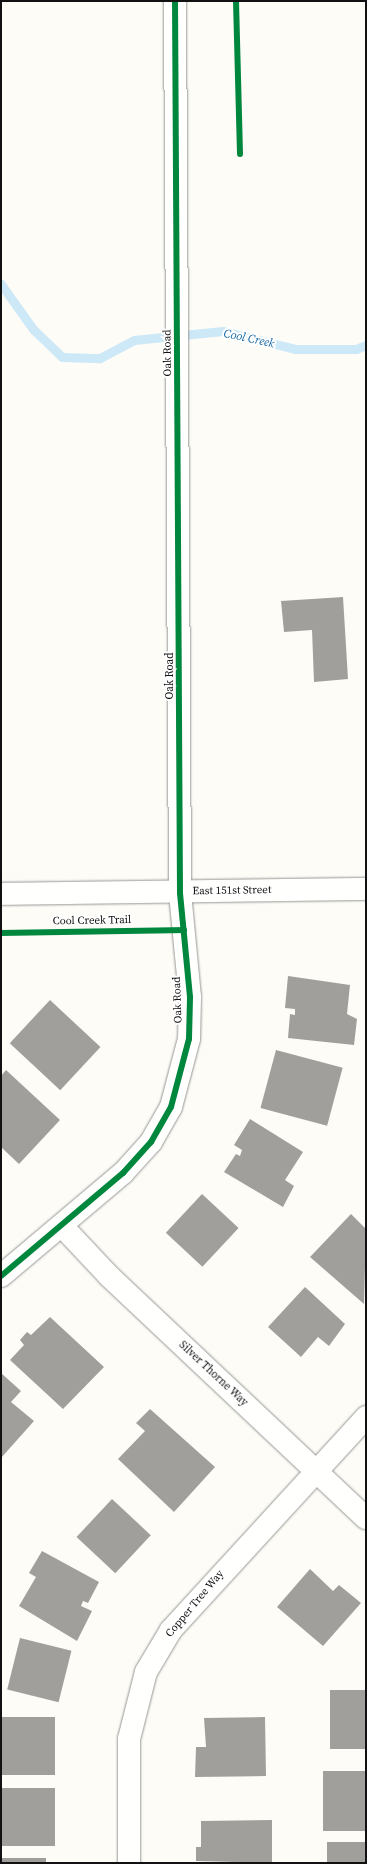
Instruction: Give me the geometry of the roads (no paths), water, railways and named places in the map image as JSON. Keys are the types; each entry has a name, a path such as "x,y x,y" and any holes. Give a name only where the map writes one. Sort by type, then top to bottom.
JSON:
{"street":[{"name":"Oak Road","path":"1,1276 123,1173 151,1142 171,1107 189,1039 190,997 180,892 179,398 176,287 175,1"},
{"name":"East 151st Street","path":"1,894 366,889"},
{"name":"Silver Thorne Way","path":"62,1226 109,1276 366,1518"},
{"name":"Copper Tree Way","path":"129,1863 129,1739 146,1672 171,1630 366,1417"}],"waterway":[{"name":"Cool Creek","path":"1,284 33,329 62,357 100,358 134,340 223,331 295,349 356,349 366,345"}]}
